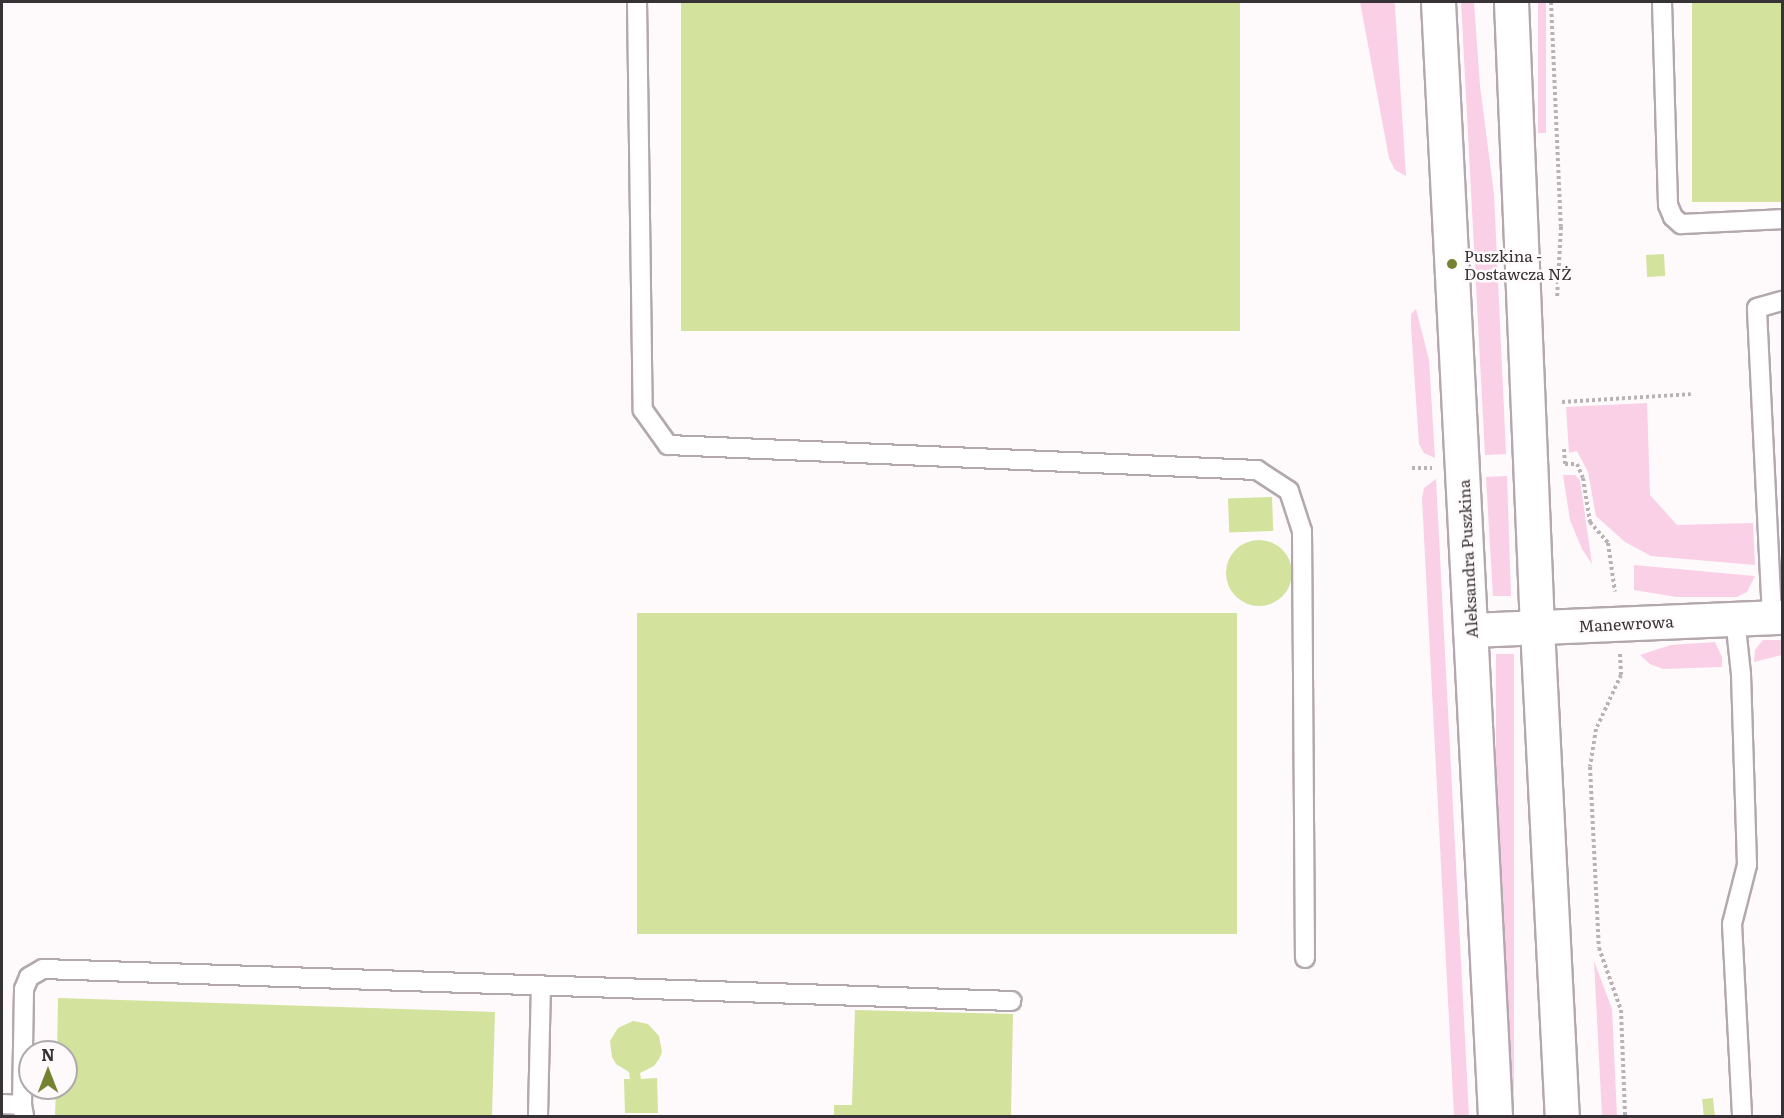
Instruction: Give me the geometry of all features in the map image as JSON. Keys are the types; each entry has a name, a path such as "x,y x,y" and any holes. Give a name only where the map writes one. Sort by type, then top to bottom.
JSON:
{"main road":[{"name":"Aleksandra Puszkina","path":"1438,2 1495,1116"},
{"path":"1511,2 1537,627 1562,1116"},
{"name":"Manewrowa","path":"1470,630 1777,617"}],"lane":[{"path":"637,2 644,410 668,445 1257,470 1289,491 1302,531 1305,958"},
{"path":"1662,2 1668,206 1673,218 1681,224 1782,219"},
{"path":"1777,617 1757,308 1782,301"},
{"path":"1735,618 1741,674 1747,865 1732,924 1742,1116"},
{"path":"2,1104 23,1111 24,990 28,977 43,969 1011,1000"},
{"path":"538,1116 541,985"}],"path":[{"path":"1551,2 1561,226 1557,307"},
{"path":"1561,390 1562,412"},
{"path":"1562,402 1691,394"},
{"path":"1564,443 1565,464 1577,464 1583,478 1590,522 1608,543 1618,623 1621,675 1596,729 1590,768 1599,948 1621,1010 1625,1116"}],"shaded area":[{"path":"1360,2 1394,2 1406,176 1395,170 1389,158"},
{"path":"1461,2 1474,2 1480,86 1494,194 1506,454 1485,455"},
{"path":"1538,2 1546,2 1546,133 1538,133"},
{"path":"1416,309 1429,360 1435,458 1424,453 1419,444 1411,326 1411,314"},
{"path":"1647,403 1650,495 1677,525 1753,523 1755,565 1651,556 1625,542 1596,516 1588,472 1577,451 1569,453 1566,407"},
{"path":"1563,475 1575,475 1580,480 1592,564 1582,549 1570,520"},
{"path":"1507,476 1511,596 1493,596 1486,477"},
{"path":"1436,479 1469,1116 1454,1116 1422,498 1424,488"},
{"path":"1634,565 1755,576 1747,592 1737,597 1676,597 1634,590"},
{"path":"1763,640 1782,640 1782,655 1754,662 1755,650"},
{"path":"1715,642 1722,657 1722,667 1663,669 1650,664 1640,655 1671,645"},
{"path":"1496,654 1514,654 1514,1116 1496,1116"},
{"path":"1594,961 1612,1009 1617,1116 1602,1116"}],"building":[{"path":"681,2 1240,2 1240,331 681,331"},
{"path":"1692,2 1782,2 1782,202 1692,202"},
{"path":"1664,254 1665,276 1647,277 1646,255"},
{"path":"1272,497 1273,531 1229,533 1228,499"},
{"path":"1252,540 1266,540 1278,545 1287,554 1292,573 1290,586 1283,597 1266,606 1252,606 1240,601 1231,592 1226,580 1226,566 1231,554 1240,545"},
{"path":"637,613 1237,613 1237,934 637,934"},
{"path":"58,998 495,1012 492,1116 55,1116 56,1100 78,1100 78,1040 57,1040"},
{"path":"855,1010 1013,1014 1011,1116 834,1116 834,1105 852,1105"},
{"path":"633,1021 648,1024 659,1036 662,1052 659,1059 654,1066 640,1073 641,1079 657,1078 658,1113 625,1113 624,1079 630,1079 629,1072 616,1064 612,1057 610,1041 618,1028"},
{"path":"1713,1098 1715,1116 1704,1116 1702,1099"}],"place":[{"name":"Puszkina - Dostawcza NŻ","path":"1452,264"}]}
